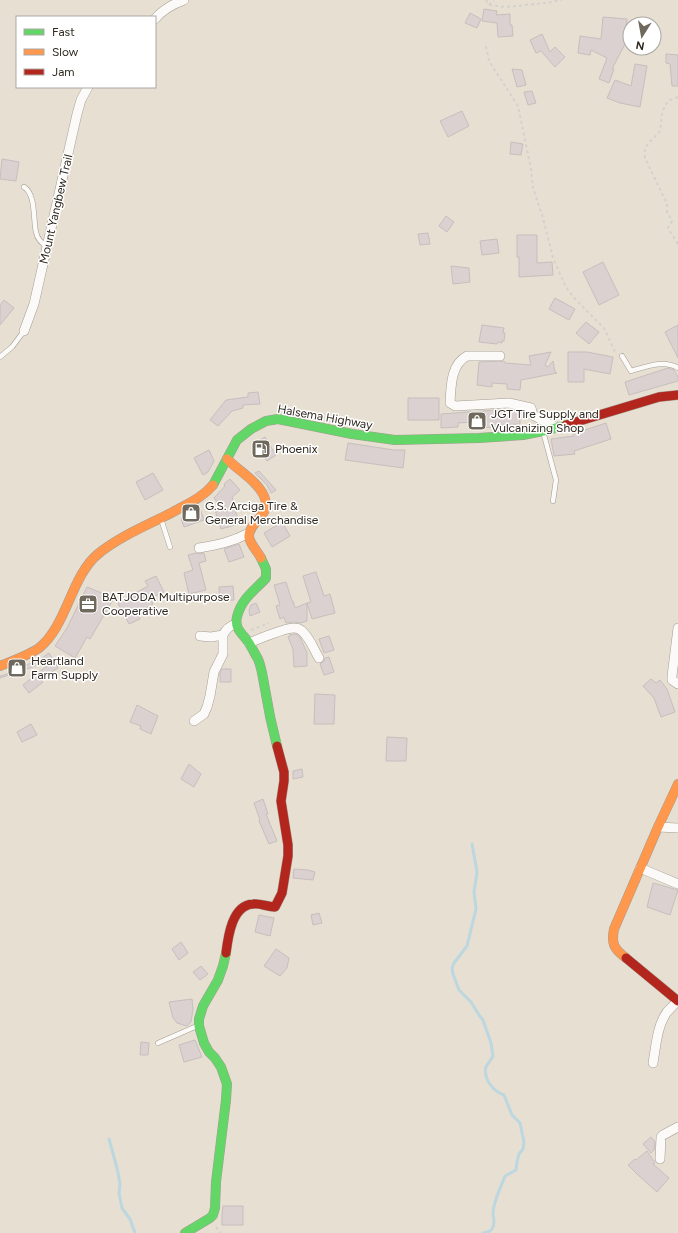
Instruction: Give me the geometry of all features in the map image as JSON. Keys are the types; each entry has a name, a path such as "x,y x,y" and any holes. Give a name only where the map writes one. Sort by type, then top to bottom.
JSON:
{"main road":[{"name":"Halsema Highway","path":"0,666 41,646 68,612 84,571 98,554 116,541 189,504 206,492 218,476 237,440 256,425 266,421 278,419 352,434 395,440 479,438 523,435 557,428 659,397 678,394"},
{"path":"185,1233 206,1222 213,1216 226,1105 227,1082 218,1061 209,1052 204,1042 199,1025 201,1011 222,973 230,929 234,918 244,907 251,904 258,903 270,908 275,907 282,893 288,856 288,845 281,801 284,772 272,728 260,664 249,643 236,628 237,617 242,605 266,578 266,569 249,538 249,533 252,526 264,512 266,501 264,495 256,485 227,459"},
{"path":"678,784 640,868 612,937 616,950 678,1001"}],"street":[{"path":"156,18 160,13 173,4 184,0"},
{"name":"Mount Yangbew Trail","path":"24,331 34,304 77,114 88,88"},
{"path":"500,356 467,356 463,358 453,374 450,403 455,406 492,403 521,405 531,408 533,414 557,428"},
{"path":"199,548 225,543 249,533"},
{"path":"194,721 204,714 207,707 214,672 223,654 223,635 227,628 236,624"},
{"path":"249,643 264,636 293,628 299,629 307,637 319,658"},
{"path":"678,628 672,676 672,680 678,684"},
{"path":"200,636 211,637 223,635"},
{"path":"658,827 678,828"},
{"path":"640,868 678,884"},
{"path":"653,1063 657,1036 662,1021 667,1012 678,1001"},
{"path":"660,1159 662,1135 678,1127"}],"lane":[{"path":"24,187 30,192 36,232 39,240 47,247"},
{"path":"0,357 12,347 24,331"},
{"path":"620,358 631,371 663,364 674,365 678,368"},
{"path":"543,431 556,480 553,501"},
{"path":"161,518 170,547"},
{"path":"158,1043 199,1025"}],"path":[{"path":"486,0 489,4 506,8 562,0"},
{"path":"489,4 494,0"},
{"path":"486,46 489,61 518,106 531,169 533,188 543,218 552,258 566,287 575,300 604,328 620,358"},
{"path":"678,98 670,100 665,106 662,114 660,131 649,142 645,149 645,158 667,204 667,212 672,221 668,228 678,244"},
{"path":"241,634 269,623"}],"building":[{"path":"484,9 497,11 496,15 510,14 510,25 512,25 513,36 498,37 497,23 482,21"},
{"path":"470,13 481,19 477,28 465,23"},
{"path":"603,17 622,19 622,50 612,69 614,69 609,83 599,79 607,58 591,50 590,55 578,53 580,36 601,39"},
{"path":"542,34 550,52 555,47 565,57 555,67 541,51 536,53 530,40"},
{"path":"666,54 678,55 678,86 672,86 670,64 666,63"},
{"path":"635,64 647,66 640,107 620,103 607,98 615,80 631,86"},
{"path":"512,69 522,70 526,85 517,87"},
{"path":"532,91 536,103 528,105 524,92"},
{"path":"462,111 469,126 448,137 440,121"},
{"path":"511,142 523,144 521,155 510,154"},
{"path":"2,159 19,162 16,181 0,179"},
{"path":"446,216 454,222 447,232 439,226"},
{"path":"428,233 430,244 420,245 418,234"},
{"path":"517,235 537,235 537,263 552,262 553,275 519,277"},
{"path":"497,239 499,253 482,255 480,241"},
{"path":"603,262 619,295 599,305 583,272"},
{"path":"451,266 469,268 470,282 453,284"},
{"path":"555,298 575,309 569,320 549,309"},
{"path":"4,300 14,308 0,325 0,305"},
{"path":"586,322 599,332 589,344 576,333"},
{"path":"482,325 504,328 504,341 502,341 502,343 498,342 497,344 479,342"},
{"path":"678,325 678,358 665,332"},
{"path":"551,352 545,365 548,367 553,361 555,372 557,373 521,380 520,390 507,389 507,384 492,383 492,387 477,385 479,362 503,361 505,363 531,365 529,356"},
{"path":"568,352 587,352 613,357 610,374 584,369 584,382 568,382"},
{"path":"668,368 674,370 678,377 678,381 629,395 625,382"},
{"path":"258,392 260,404 243,405 243,408 232,411 218,426 210,420 226,400 248,397 248,393"},
{"path":"408,398 439,398 439,420 408,420"},
{"path":"512,410 520,412 520,424 474,428 474,422 458,423 458,427 441,428 441,414"},
{"path":"606,423 611,439 574,451 575,454 554,456 551,439 574,436 573,434"},
{"path":"265,437 276,455 267,461 255,443"},
{"path":"348,443 394,450 405,450 403,468 345,460"},
{"path":"209,450 214,461 208,472 203,475 194,458"},
{"path":"259,471 276,490 271,493 267,485 255,473"},
{"path":"153,473 163,490 145,500 136,482"},
{"path":"230,479 240,490 232,497 239,524 221,529 215,510 222,508 214,498 225,486 224,484"},
{"path":"200,509 204,520 184,527 181,519"},
{"path":"282,522 290,536 272,547 264,533"},
{"path":"239,544 244,557 229,562 224,549"},
{"path":"204,553 206,561 199,563 206,590 189,594 184,573 193,570 188,555"},
{"path":"316,572 324,596 330,594 335,613 312,619 307,603 311,602 303,576"},
{"path":"156,576 164,592 150,598 153,604 137,613 140,619 129,624 118,603 148,586 145,581"},
{"path":"286,582 295,608 307,603 307,621 300,623 286,623 284,617 280,619 276,606 280,605 274,585"},
{"path":"233,586 234,600 220,601 219,587"},
{"path":"87,587 114,598 90,639 87,637 75,658 55,646 67,628"},
{"path":"256,603 260,612 250,616 249,610 251,605"},
{"path":"296,634 300,637 307,653 307,666 294,667 293,649 288,637 290,636 289,635"},
{"path":"329,636 334,650 324,653 319,639"},
{"path":"49,653 53,660 0,678 0,676 42,658"},
{"path":"329,657 334,672 324,675 320,664 325,658"},
{"path":"54,660 58,668 40,679 43,682 29,693 23,685"},
{"path":"222,669 231,669 231,682 220,682 220,673"},
{"path":"651,679 656,683 660,680 667,689 675,712 661,717 654,698 643,686"},
{"path":"315,694 335,695 334,724 314,724"},
{"path":"137,705 158,716 151,734 140,729 141,726 130,722"},
{"path":"31,724 37,735 22,742 17,732"},
{"path":"387,737 407,738 406,761 386,761"},
{"path":"189,764 201,774 194,787 181,779"},
{"path":"302,769 303,777 293,779 293,771"},
{"path":"263,799 268,814 266,814 277,841 269,844 259,821 260,820 254,803"},
{"path":"294,869 315,872 313,880 293,878"},
{"path":"653,883 678,890 670,915 647,907"},
{"path":"319,913 322,923 313,925 311,915"},
{"path":"259,915 274,918 270,936 255,932"},
{"path":"181,942 188,953 179,960 172,949"},
{"path":"276,949 289,958 287,968 280,976 264,966"},
{"path":"201,966 208,974 200,980 193,972"},
{"path":"192,999 193,1009 191,1022 187,1026 177,1023 173,1018 169,1002"},
{"path":"195,1040 202,1057 184,1062 179,1045"},
{"path":"141,1042 149,1043 148,1055 140,1055"},
{"path":"651,1137 655,1142 654,1150 651,1153 643,1144"},
{"path":"647,1151 655,1163 653,1164 669,1178 657,1192 628,1165"},
{"path":"223,1206 243,1206 243,1225 222,1225"}],"waterway":[{"path":"472,844 477,872 474,892 476,909 467,946 454,963 452,968 453,974 459,990 471,1002 483,1020 491,1043 493,1056 486,1067 485,1071 487,1080 496,1091 504,1095 512,1115 520,1123 524,1142 523,1149 519,1154 516,1170 505,1176 494,1204 493,1227 490,1231 483,1233"},
{"path":"109,1139 120,1183 119,1193 122,1208 130,1219 135,1233"}],"traffic: fast":[{"path":"213,485 237,440 251,429 266,421 278,419 352,434 395,440 479,438 523,435 566,425"},
{"path":"261,558 266,569 266,578 245,600 236,621 238,628 249,643 259,662 277,746"},
{"path":"185,1233 210,1218 213,1215 215,1208 216,1182 227,1084 221,1067 204,1043 199,1026 199,1019 203,1006 218,980 226,953"}],"traffic: slow":[{"path":"227,459 252,481 264,496 266,503 265,509 263,514 252,527 249,537 261,558"},
{"path":"0,666 39,648 48,639 63,614 81,575 89,563 98,554 125,536 194,500 204,494 213,485"},
{"path":"626,958 614,946 614,929 678,784"}],"traffic: jam":[{"path":"566,425 659,397 678,395"},
{"path":"226,953 232,923 240,910 253,904 275,907 282,893 288,856 288,845 281,801 284,772 277,746"},
{"path":"626,958 678,1001"}],"place":[{"name":"JGT Tire Supply and Vulcanizing Shop","path":"477,421"},
{"name":"Phoenix","path":"261,449"},
{"name":"G.S. Arciga Tire & General Merchandise","path":"191,513"},
{"name":"BATJODA Multipurpose Cooperative","path":"88,604"},
{"name":"Heartland Farm Supply","path":"17,668"}]}
